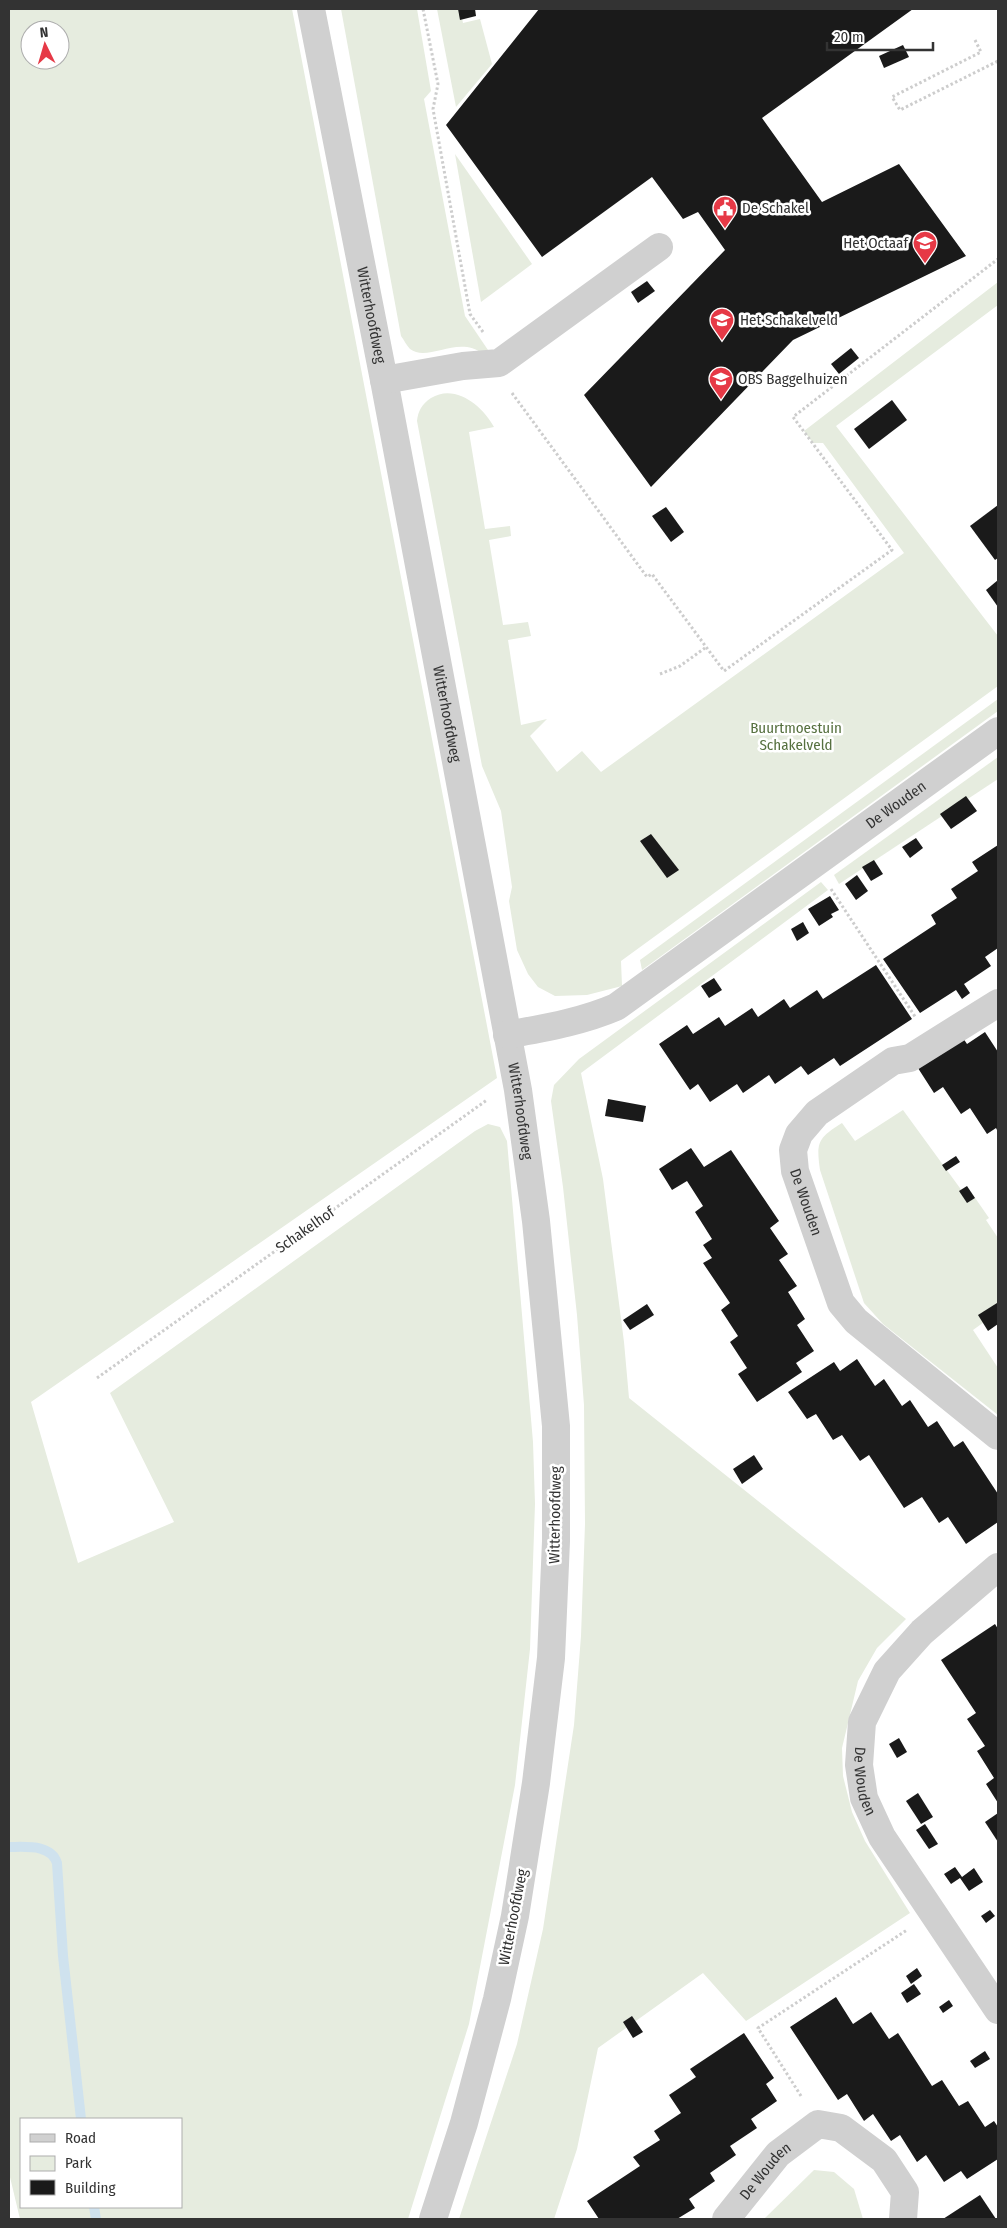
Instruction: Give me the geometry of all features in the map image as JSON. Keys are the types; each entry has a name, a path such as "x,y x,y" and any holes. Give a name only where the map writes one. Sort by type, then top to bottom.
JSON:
{"street":[{"name":"Witterhoofdweg","path":"311,9 384,380 518,1090 536,1221 556,1426 556,1541 551,1658 536,1783 515,1916 497,1999 464,2123 433,2219"},
{"path":"384,380 463,366 499,363 658,246"},
{"name":"De Wouden","path":"507,1035 570,1023 596,1016 616,1007 998,731"},
{"name":"De Wouden","path":"998,1003 910,1058 893,1061 817,1113 799,1134 793,1150 795,1171 841,1302 856,1322 998,1436"},
{"name":"De Wouden","path":"998,1567 922,1632 887,1671 862,1722 859,1765 864,1798 882,1837 998,2010"},
{"path":"818,2124 841,2128 884,2160 905,2192 903,2219"},
{"name":"De Wouden","path":"726,2219 778,2154 818,2124"}],"path":[{"path":"423,9 438,84 432,109 470,314 496,349 505,384 647,577 652,574 705,648 724,671 892,550 793,417 998,259"},
{"path":"975,40 981,52 892,98 900,110 998,61"},
{"path":"660,674 680,666 705,648"},
{"path":"815,865 933,1043"},
{"name":"Schakelhof","path":"97,1378 493,1096 518,1090"},
{"path":"818,2124 758,2028 933,1913"}],"green space":[{"path":"9,9 292,9 497,1078 31,1402 78,1563 174,1522 110,1393 475,1131 488,1124 500,1127 507,1141 533,1442 535,1504 530,1649 515,1785 469,2024 408,2219 20,2219 9,2173"},
{"path":"341,9 417,9 431,91 424,99 465,316 488,350 483,354 464,347 454,347 425,353 417,352 410,349 401,336"},
{"path":"437,9 460,9 463,23 480,19 492,64 456,107"},
{"path":"455,154 532,264 481,302"},
{"name":"Buurtmoestuin Schakelveld","path":"998,282 998,305 836,426 998,636 998,686 621,961 622,986 587,995 555,996 538,987 528,974 517,950 509,901 512,887 501,811 482,766 417,421 421,408 431,398 440,394 459,395 476,405 494,427 469,432 485,529 510,526 511,536 489,540 503,625 528,622 531,636 508,640 521,725 547,719 530,736 557,772 582,751 601,772 904,553 823,443 813,443 804,431"},
{"path":"998,699 998,711 642,970 640,960"},
{"path":"998,757 998,779 839,884 834,875"},
{"path":"821,882 828,890 581,1073 603,1179 624,1342 629,1398 906,1619 877,1648 858,1681 842,1748 843,1776 852,1812 865,1841 910,1913 746,2021 703,1973 598,2048 577,2149 554,2219 459,2219 517,2044 543,1929 574,1725 581,1636 585,1524 584,1405 577,1315 563,1187 551,1101 554,1085 579,1059"},
{"path":"903,1110 965,1195 971,1192 989,1218 986,1220 998,1238 998,1312 973,1330 998,1368 998,1415 883,1324 864,1303 820,1170 818,1153 820,1142 834,1128 842,1123 855,1141"},
{"path":"814,2170 834,2172 854,2189 863,2219 764,2219"}],"building":[{"path":"458,9 475,9 476,16 460,20"},
{"path":"539,9 913,9 762,118 822,202 899,164 966,256 793,340 651,487 584,395 725,250 698,212 683,219 652,177 542,257 446,125"},
{"path":"903,45 909,57 884,68 879,56"},
{"path":"647,281 655,291 638,303 631,292"},
{"path":"851,348 859,358 839,374 831,364"},
{"path":"892,400 907,420 869,449 854,429"},
{"path":"998,505 998,558 995,560 970,526"},
{"path":"666,507 684,532 671,542 652,516"},
{"path":"998,580 998,607 986,590"},
{"path":"966,796 977,811 951,829 940,814"},
{"path":"651,834 679,870 667,878 640,841"},
{"path":"916,838 923,848 910,858 902,847"},
{"path":"998,845 998,948 985,957 991,966 964,984 970,993 962,999 956,990 920,1013 883,959 936,924 931,915 957,898 951,889 978,871 972,862"},
{"path":"874,860 883,874 871,881 862,867"},
{"path":"857,875 868,891 856,900 845,884"},
{"path":"830,896 839,910 831,914 833,917 819,926 808,909"},
{"path":"803,922 809,933 797,941 791,929"},
{"path":"876,965 912,1019 840,1066 834,1058 808,1075 801,1066 775,1084 769,1075 743,1093 737,1084 710,1102 698,1084 690,1090 659,1044 687,1025 693,1034 719,1017 725,1026 752,1008 758,1017 784,999 790,1008 817,990 823,999"},
{"path":"714,978 722,990 709,998 701,986"},
{"path":"985,1032 998,1052 998,1132 996,1128 987,1134 970,1108 961,1114 943,1087 934,1093 916,1065 961,1035 967,1044"},
{"path":"608,1099 646,1106 643,1122 605,1116"},
{"path":"691,1148 704,1167 731,1150 779,1221 770,1228 788,1254 779,1260 797,1286 788,1292 805,1319 797,1325 814,1351 796,1363 802,1372 757,1402 738,1374 747,1368 730,1342 738,1336 721,1310 730,1303 703,1263 712,1258 703,1245 712,1239 695,1212 703,1206 687,1181 672,1190 659,1169"},
{"path":"956,1156 960,1162 946,1171 942,1165"},
{"path":"967,1186 975,1198 967,1203 959,1191"},
{"path":"997,1303 998,1324 988,1331 978,1315"},
{"path":"647,1304 654,1315 630,1330 623,1320"},
{"path":"857,1359 875,1386 884,1379 902,1406 910,1400 928,1427 937,1421 954,1447 963,1441 998,1494 998,1522 966,1544 948,1517 939,1523 922,1497 904,1508 869,1455 860,1461 842,1435 833,1440 816,1414 807,1419 788,1392 834,1362 840,1371"},
{"path":"754,1455 763,1469 742,1484 733,1469"},
{"path":"995,1624 998,1629 998,1803 986,1784 994,1778 977,1751 985,1746 967,1719 976,1713 941,1660"},
{"path":"899,1738 907,1752 897,1758 889,1744"},
{"path":"918,1793 933,1817 921,1824 906,1801"},
{"path":"998,1813 998,1842 985,1822"},
{"path":"925,1824 938,1844 929,1849 916,1830"},
{"path":"955,1867 962,1877 974,1868 983,1882 969,1891 960,1878 951,1884 944,1874"},
{"path":"990,1910 995,1916 986,1923 981,1916"},
{"path":"917,1968 922,1976 911,1984 906,1976"},
{"path":"914,1984 921,1994 907,2003 901,1993"},
{"path":"836,1997 853,2024 871,2012 889,2039 898,2033 932,2086 942,2080 959,2106 968,2101 985,2127 994,2121 998,2127 998,2159 967,2179 961,2171 944,2182 926,2155 917,2162 900,2135 891,2141 873,2114 864,2121 847,2094 838,2100 790,2027"},
{"path":"949,2000 953,2006 943,2013 939,2007"},
{"path":"632,2016 643,2032 633,2038 623,2022"},
{"path":"744,2033 774,2078 766,2084 777,2101 751,2119 757,2128 730,2146 736,2155 710,2173 715,2181 689,2199 695,2208 677,2219 599,2219 587,2201 640,2166 633,2157 660,2140 654,2131 681,2113 669,2095 696,2077 690,2069"},
{"path":"985,2051 990,2059 975,2068 970,2061"},
{"path":"980,2195 996,2219 943,2219"}],"waterway":[{"path":"9,1847 30,1847 44,1850 49,1852 57,1863 63,1956 81,2118"},
{"path":"94,2208 96,2219"}],"place":[{"name":"De Schakel","path":"725,229"},
{"name":"Het Octaaf","path":"925,264"},
{"name":"Het Schakelveld","path":"722,341"},
{"name":"OBS Baggelhuizen","path":"721,400"}]}
